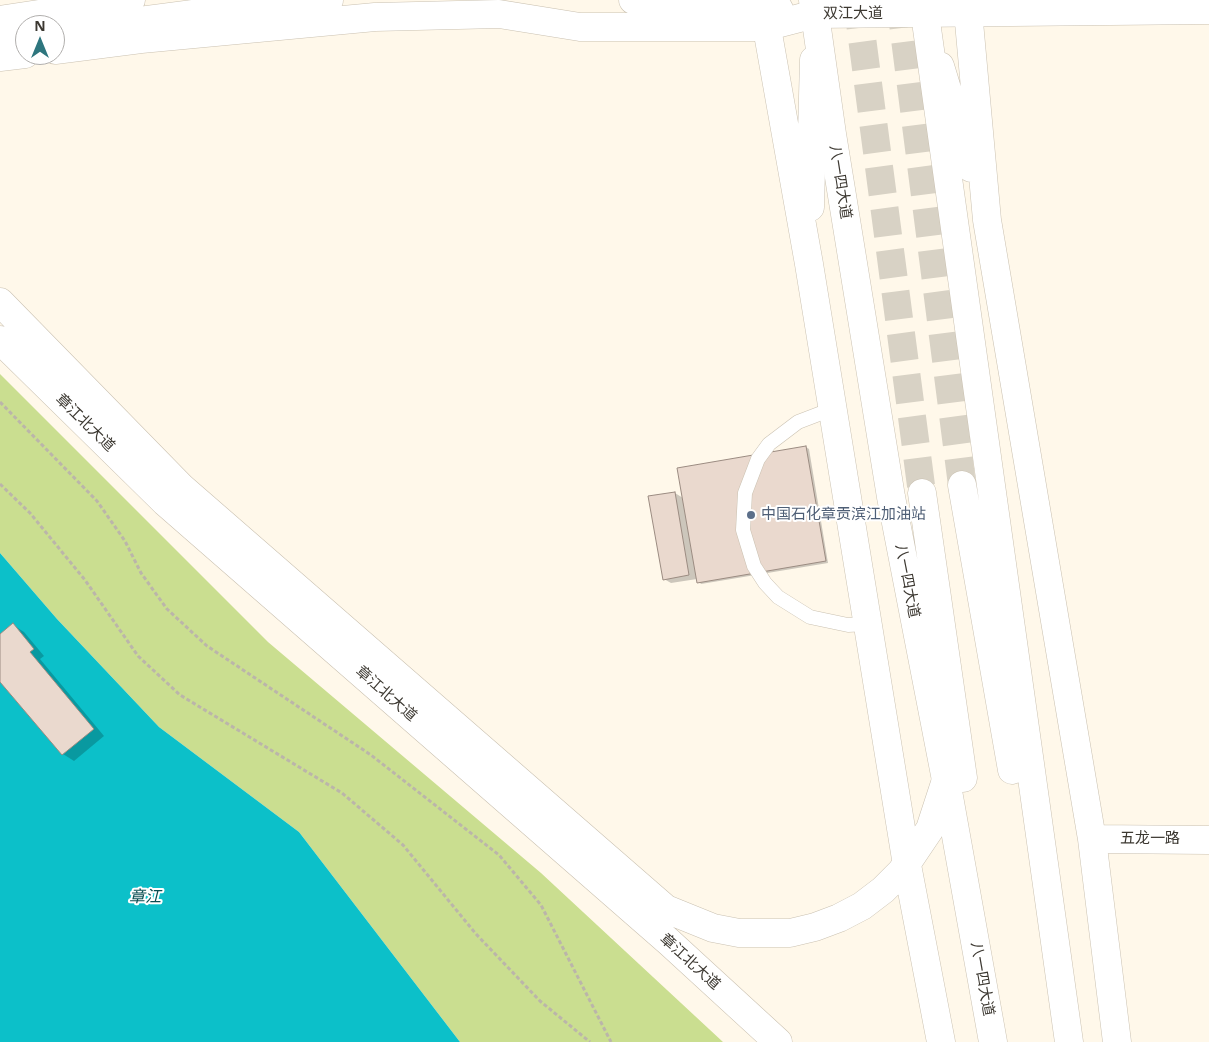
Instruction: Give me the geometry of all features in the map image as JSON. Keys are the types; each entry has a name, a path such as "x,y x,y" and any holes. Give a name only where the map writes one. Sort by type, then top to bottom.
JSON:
{"main road":[{"path":"0,20 131,0"},
{"path":"65,31 261,4 329,0"},
{"path":"633,0 744,4 763,11 808,264 907,865 941,1042"},
{"path":"808,264 814,7"},
{"name":"双江大道","path":"65,49 141,39 375,17 499,14 580,27 814,7 1209,10"},
{"name":"八一四大道","path":"814,7 891,497 946,780 993,1042"},
{"path":"924,7 987,220"},
{"path":"924,7 1069,1042"},
{"path":"968,7 987,220 1092,839 1117,1042"},
{"path":"0,40 15,38"},
{"path":"0,57 15,55"},
{"name":"章江北大道","path":"0,302 181,487 666,909 713,928 739,933 790,933 831,921 862,906 883,890 907,865 930,829 946,780"},
{"name":"章江北大道","path":"0,340 165,502 661,935 778,1042"},
{"path":"962,485 1060,1042"},
{"path":"922,493 1001,1042"},
{"name":"五龙一路","path":"1092,839 1209,840"}],"lane":[{"path":"832,409 814,414 798,422 770,444 758,459 744,493 743,530 754,566 765,583 778,597 810,617 848,625 867,624"}],"path":[{"path":"0,402 97,501 125,541 140,573 166,609 208,646 371,755 499,855 541,906 611,1042"},
{"path":"0,484 30,513 85,580 138,656 180,695 342,793 403,845 476,934 540,1001 590,1042"}],"green space":[{"path":"0,374 268,642 541,873 723,1042 460,1042 299,832 159,727 57,619 0,553"}],"water":[{"name":"章江","path":"0,553 57,619 159,727 299,832 460,1042 0,1042"}],"building":[{"name":"中国石化章贡滨江加油站","path":"806,446 826,561 697,583 677,468"},
{"path":"675,492 689,575 663,580 648,496"},
{"path":"13,623 34,649 30,652 94,729 62,755 0,682 0,634"}],"tunnel":[{"path":"857,0 922,493"},
{"path":"900,0 962,485"}],"place":[{"name":"中国石化章贡滨江加油站","path":"751,515"}]}
